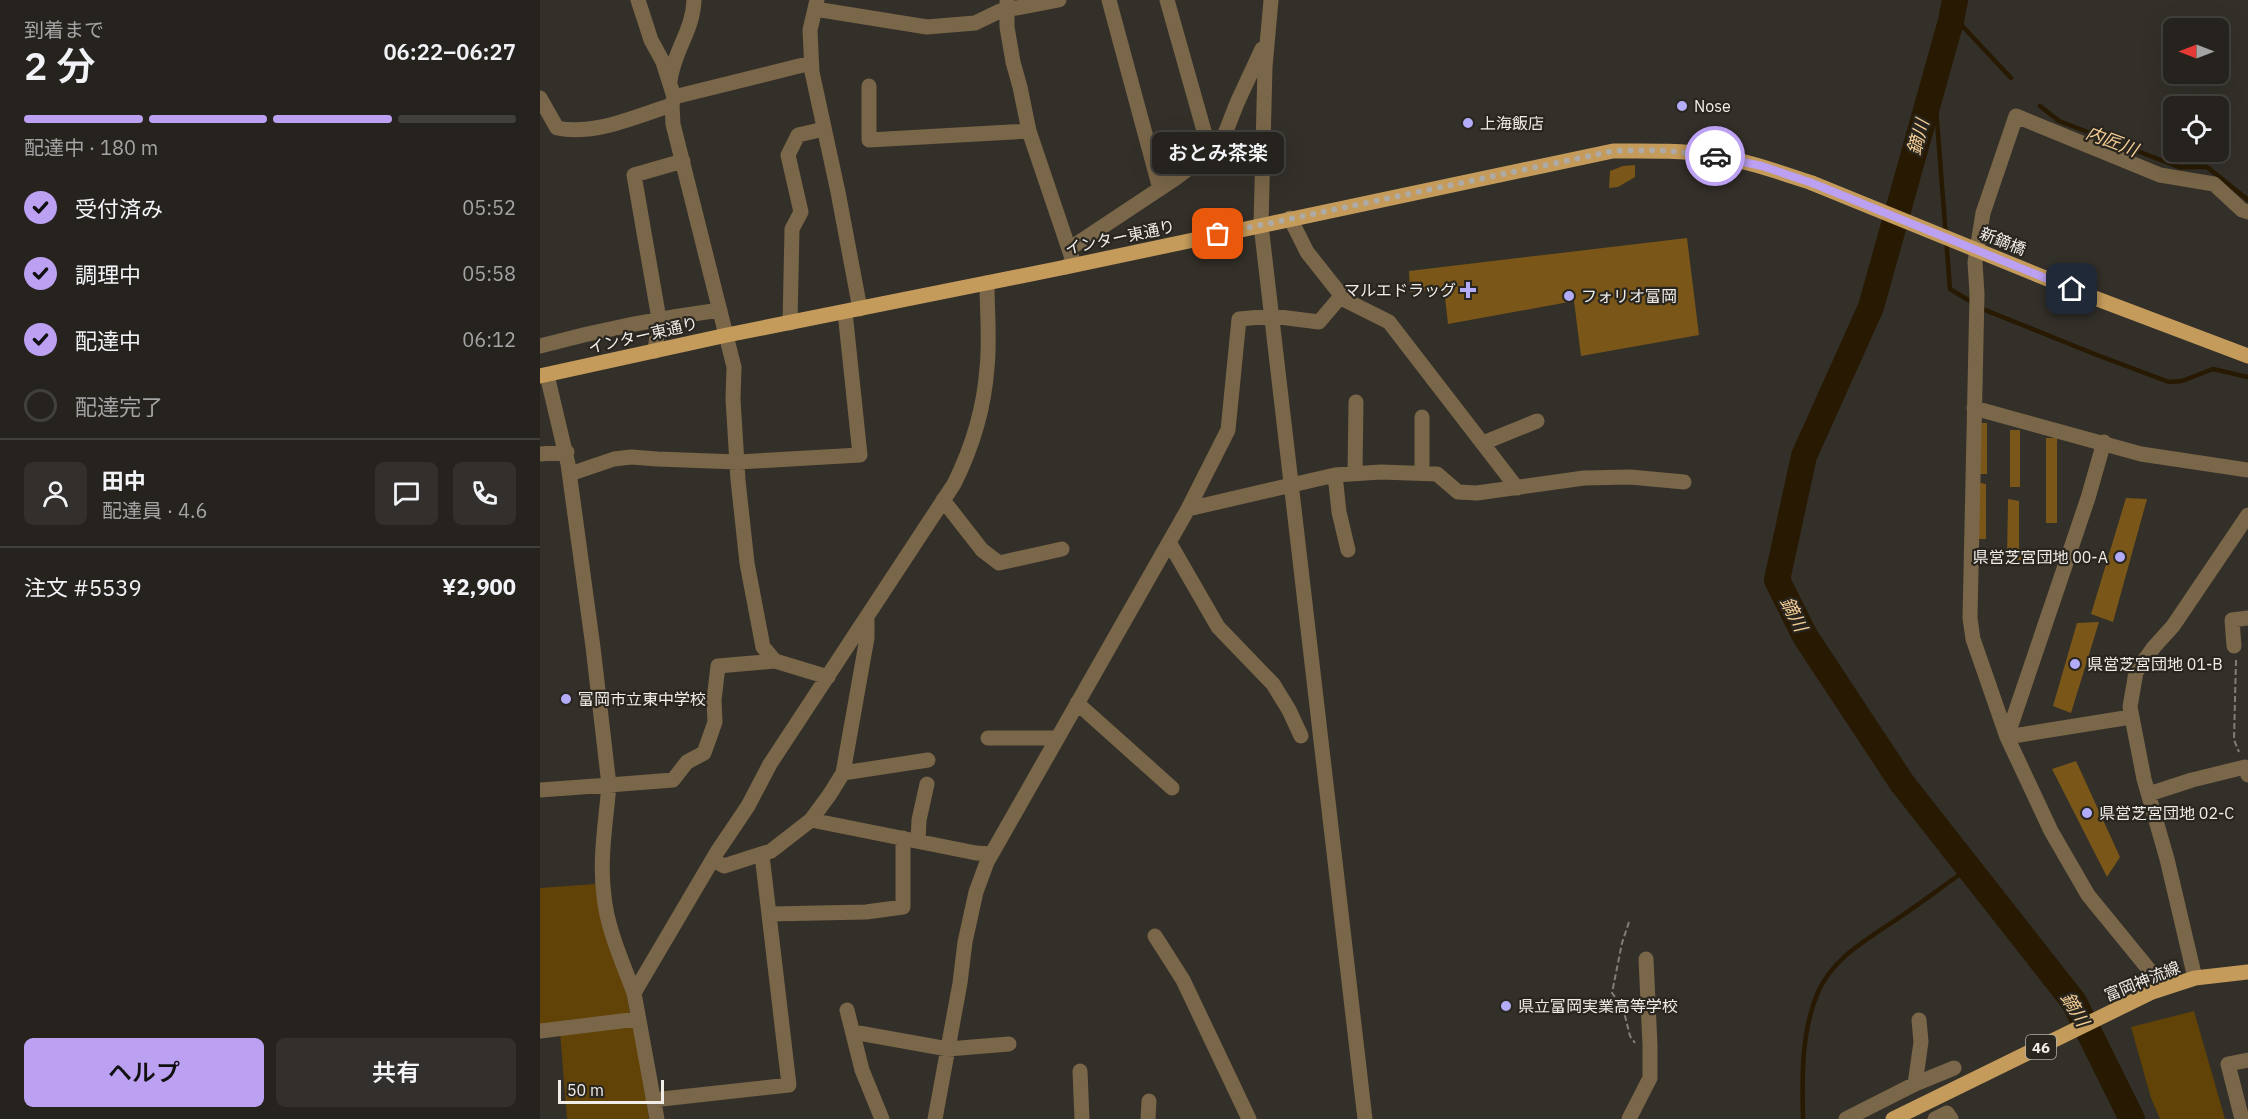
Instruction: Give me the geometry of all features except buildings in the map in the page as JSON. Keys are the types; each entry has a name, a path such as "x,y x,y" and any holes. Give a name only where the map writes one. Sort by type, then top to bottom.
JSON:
{"main road":[{"name":"インター東通り","path":"543,376 727,335 1066,267 1613,151 1659,150 1711,155 1762,166 1812,183"},
{"name":"新鏑橋","path":"1812,183 2092,297 2248,356"},
{"name":"富岡神流線","path":"1893,1119 2158,990 2195,978 2248,972"}],"street":[{"path":"638,0 651,40 663,62 672,95"},
{"path":"694,0 692,22 674,58 673,124 709,275 734,367 733,399 738,480 747,563 764,647 775,661"},
{"path":"570,474 614,459 631,457 738,462 860,455 853,311 811,63 810,30 816,5 847,16 927,27 975,23 1007,5 1059,0"},
{"path":"1109,0 1160,189"},
{"path":"1167,0 1210,152"},
{"path":"1271,0 1265,67 1261,225 1365,1119"},
{"path":"1007,5 1007,27 1013,62 1029,132 1073,261 1066,267"},
{"path":"1069,249 1160,189 1221,144 1237,103 1268,38"},
{"path":"540,126 572,131 602,127 672,95 811,63"},
{"path":"869,86 869,140 1029,132"},
{"path":"540,98 557,128"},
{"path":"2158,990 2088,895 2051,831 2007,737 1972,639 1970,618 1977,294 1975,262 1983,213 2016,116 2160,176 2214,184 2242,210 2248,212"},
{"path":"790,323 792,229 801,212 788,155 798,135 824,129"},
{"path":"655,351 659,319 634,175 683,161"},
{"path":"1290,218 1307,252 1346,300 1389,322 1517,488"},
{"path":"634,993 748,806 770,764 868,617 966,460 981,411 987,367 987,283"},
{"path":"935,1119 966,934 976,892 991,854 1188,509 1228,430 1239,319 1272,316 1319,322 1342,295"},
{"path":"540,346 659,319 720,310"},
{"path":"543,376 567,452 593,647 609,785 604,896 612,929 634,993 657,1119"},
{"path":"1355,474 1356,402"},
{"path":"1974,408 2141,454 2248,470"},
{"path":"1422,417 1422,473"},
{"path":"1483,443 1537,421"},
{"path":"2007,737 2088,498 2104,442"},
{"path":"540,454 567,452"},
{"path":"1188,509 1291,483 1335,475 1381,472 1437,474 1458,492 1477,493 1584,478 1630,477 1684,482"},
{"path":"1335,475 1339,512 1348,550"},
{"path":"943,500 982,550 999,563 1062,549"},
{"path":"2195,978 2149,794 2130,707 2136,672 2154,646 2174,626 2248,515"},
{"path":"1169,542 1218,627 1273,684 1290,710 1301,736"},
{"path":"713,860 724,866 771,851 811,820 843,773 867,638 868,617"},
{"path":"2234,646 2232,620 2248,618"},
{"path":"540,790 674,780 687,762 704,753 715,722 714,700 718,666 775,661 828,677"},
{"path":"1077,703 1172,788"},
{"path":"2007,737 2131,717"},
{"path":"988,738 1057,738"},
{"path":"843,773 928,759"},
{"path":"2149,794 2192,780 2247,771"},
{"path":"770,914 866,912 903,907 910,839 919,820 927,784"},
{"path":"811,820 976,853 991,854"},
{"path":"653,1100 789,1085 762,855"},
{"path":"1155,936 1188,990 1249,1119"},
{"path":"1629,1119 1650,1078 1646,959"},
{"path":"847,1010 862,1070 882,1119"},
{"path":"540,1031 638,1019"},
{"path":"1915,1084 1921,1042 1919,1020"},
{"path":"853,1032 948,1049 1010,1044"},
{"path":"2242,1119 2228,1064 2248,1060"},
{"path":"1846,1119 1915,1084 1954,1068"},
{"path":"1080,1071 1082,1119"},
{"path":"1148,1119 1149,1101"},
{"path":"1935,1119 1947,1113 1951,1119"}],"path":[{"path":"2234,646 2237,668 2234,740 2247,771"},
{"path":"1629,922 1622,943 1612,993 1623,1008 1630,1036 1635,1043 1650,1045"}],"shaded area":[{"path":"595,884 625,981 630,1015 540,1026 540,888"},
{"path":"2194,1011 2225,1119 2160,1119 2151,1098 2131,1027"},
{"path":"636,1024 649,1119 567,1119 560,1032"}],"waterway":[{"name":"鏑川","path":"1955,0 1871,307 1804,456 1777,580 1805,636 1902,783 2074,1002 2132,1119"},
{"name":"内匠川","path":"1952,15 2011,78"},
{"path":"1934,82 1950,289 1973,303"},
{"name":"内匠川","path":"2040,106 2059,121 2179,167 2207,167 2248,200"},
{"path":"1980,308 2169,382 2182,381 2213,369 2248,377"},
{"path":"1803,1119 1803,1071 1808,1023 1812,1007 1824,980 1851,951 1969,868"}],"way so far":[{"path":"1218,234 1613,151 1659,150 1715,156"}],"place":[{"name":"Nose","path":"1682,106"},
{"name":"上海飯店","path":"1468,123"},
{"name":"おとみ茶楽","path":"1218,234"},
{"name":"マルエドラッグ","path":"1468,290"},
{"name":"フォリオ富岡","path":"1569,296"},
{"name":"県営芝宮団地 00-A","path":"2120,557"},
{"name":"県営芝宮団地 01-B","path":"2075,664"},
{"name":"富岡市立東中学校","path":"566,699"},
{"name":"県営芝宮団地 02-C","path":"2087,813"},
{"name":"県立富岡実業高等学校","path":"1506,1006"}],"route":[{"path":"1715,156 1762,166 1812,183 2072,289"}]}
